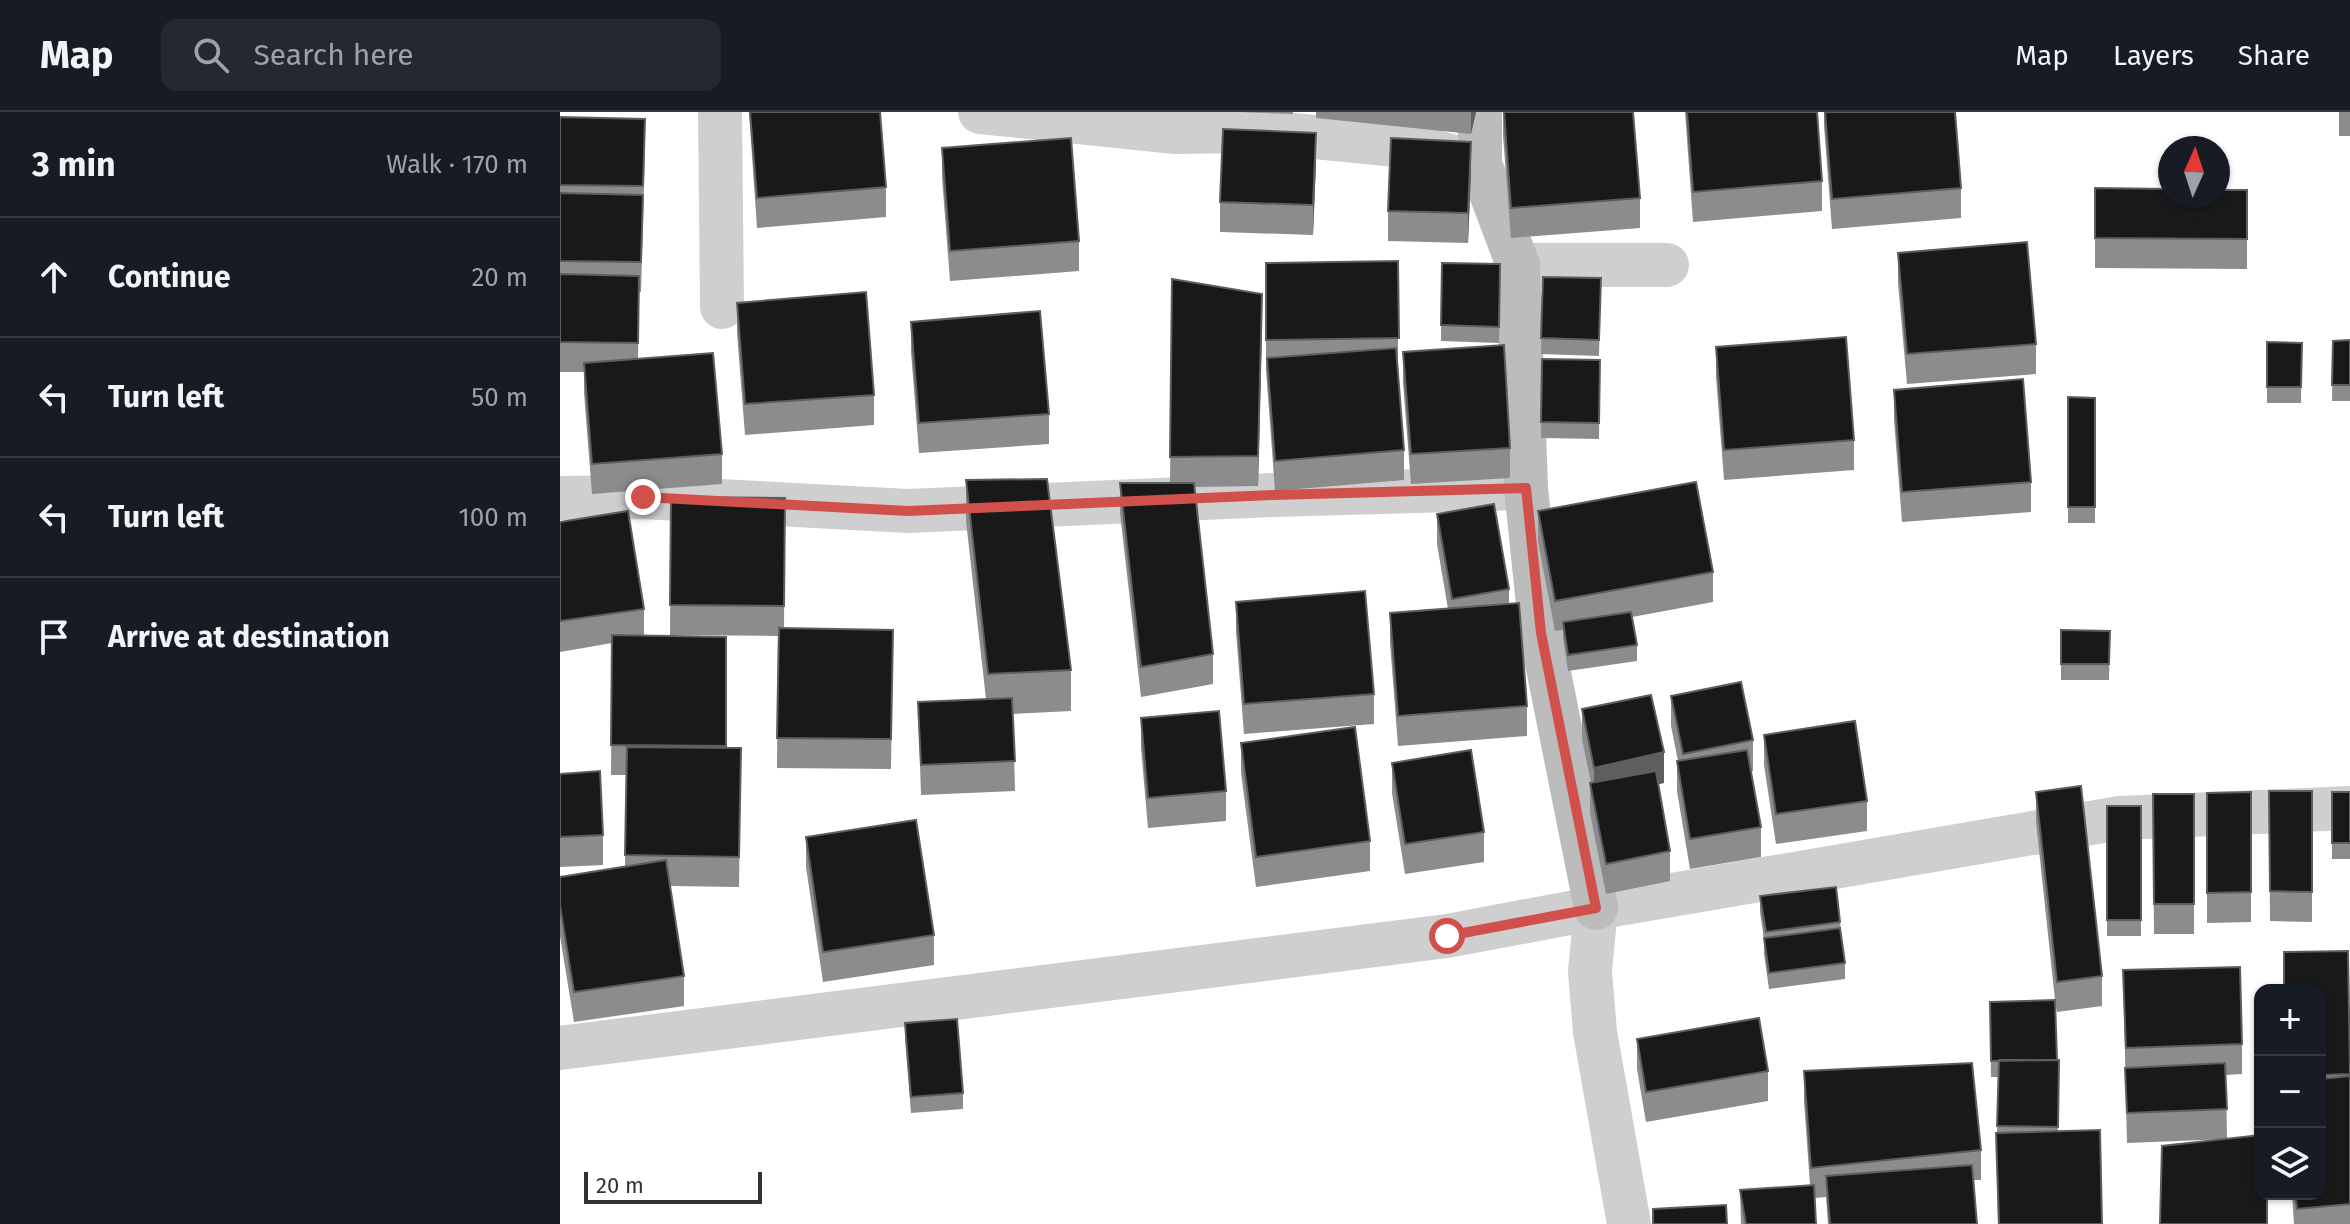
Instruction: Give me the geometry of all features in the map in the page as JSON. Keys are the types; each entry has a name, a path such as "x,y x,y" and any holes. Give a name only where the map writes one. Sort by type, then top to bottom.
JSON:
{"street":[{"path":"720,112 722,307"},
{"path":"980,112 1175,132 1253,131 1417,147 1480,164"},
{"path":"1480,112 1480,164 1518,265 1526,488 1541,633 1596,908 1590,971 1595,1032 1629,1224"},
{"path":"1518,265 1667,265"},
{"path":"560,498 643,497 908,511 1273,495 1526,488"},
{"path":"560,1048 1447,936 2120,818 2350,808"}],"building":[{"path":"750,112 880,112 886,187 757,198"},
{"path":"1504,112 1633,112 1640,198 1511,208"},
{"path":"1687,112 1817,112 1822,181 1693,192"},
{"path":"1825,112 1955,112 1961,188 1832,199"},
{"path":"560,117 645,119 643,186 560,185"},
{"path":"1223,129 1316,133 1313,205 1220,202"},
{"path":"1071,138 1079,241 950,251 942,148"},
{"path":"1391,138 1471,142 1468,213 1388,211"},
{"path":"2095,188 2158,189 2158,208 2230,208 2230,190 2247,190 2247,239 2095,238"},
{"path":"560,193 643,195 641,262 560,261"},
{"path":"2027,242 2036,344 1907,354 1898,253"},
{"path":"1398,261 1399,338 1266,340 1266,263"},
{"path":"1442,263 1500,264 1499,327 1441,325"},
{"path":"560,274 639,276 638,343 560,342"},
{"path":"1543,277 1601,278 1599,340 1541,338"},
{"path":"1172,279 1262,294 1258,456 1170,457"},
{"path":"866,292 874,395 745,404 737,303"},
{"path":"1040,311 1049,414 919,423 911,322"},
{"path":"1846,337 1854,440 1724,450 1716,347"},
{"path":"2350,340 2350,385 2332,385 2333,341"},
{"path":"2267,342 2302,343 2301,387 2267,387"},
{"path":"1504,345 1510,448 1411,454 1403,352"},
{"path":"1396,348 1404,450 1275,461 1267,358"},
{"path":"713,353 722,454 592,464 584,363"},
{"path":"1542,359 1600,360 1599,423 1541,422"},
{"path":"2023,379 2031,482 1902,492 1894,390"},
{"path":"2068,397 2095,398 2095,507 2068,507"},
{"path":"1047,479 1071,670 988,674 966,480"},
{"path":"1696,482 1713,572 1555,601 1538,511"},
{"path":"1120,483 1194,483 1213,654 1141,667"},
{"path":"671,497 785,498 784,606 670,605"},
{"path":"1494,504 1509,589 1452,599 1437,514"},
{"path":"628,511 644,609 560,621 560,522"},
{"path":"1365,591 1374,694 1244,704 1236,602"},
{"path":"1519,603 1527,706 1398,716 1390,613"},
{"path":"1631,612 1637,645 1568,655 1563,622"},
{"path":"779,628 893,630 891,739 777,738"},
{"path":"2061,630 2110,631 2109,664 2061,664"},
{"path":"612,635 726,637 726,746 611,745"},
{"path":"1741,682 1753,740 1683,754 1671,696"},
{"path":"1651,695 1664,752 1594,768 1582,709"},
{"path":"1012,698 1015,761 921,765 918,702"},
{"path":"1219,711 1226,791 1148,798 1141,718"},
{"path":"1855,721 1867,801 1776,814 1764,735"},
{"path":"1355,727 1370,841 1256,857 1241,743"},
{"path":"627,747 741,748 739,857 625,855"},
{"path":"1471,750 1484,832 1405,844 1392,763"},
{"path":"1747,750 1761,827 1690,839 1677,761"},
{"path":"600,771 603,835 560,837 560,774"},
{"path":"1656,771 1670,851 1606,864 1590,783"},
{"path":"2081,786 2102,976 2057,982 2036,792"},
{"path":"2269,791 2312,791 2312,892 2270,891"},
{"path":"2251,792 2251,892 2207,893 2207,793"},
{"path":"2332,792 2350,792 2350,843 2332,843"},
{"path":"2153,794 2194,794 2194,904 2154,904"},
{"path":"2107,806 2141,806 2141,920 2107,920"},
{"path":"916,820 934,935 823,952 806,837"},
{"path":"666,860 684,976 574,992 560,906 560,877"},
{"path":"1836,887 1840,922 1766,932 1760,896"},
{"path":"1840,928 1845,963 1769,973 1764,938"},
{"path":"2348,951 2350,1074 2326,1075 2326,984 2284,984 2284,952"},
{"path":"2240,967 2242,1044 2126,1048 2123,970"},
{"path":"2055,1000 2057,1060 1991,1061 1990,1002"},
{"path":"1759,1018 1768,1071 1646,1092 1637,1039"},
{"path":"957,1019 963,1093 911,1097 905,1023"},
{"path":"1999,1060 2059,1060 2058,1127 1997,1126"},
{"path":"1972,1063 1981,1150 1811,1168 1804,1071"},
{"path":"2225,1063 2227,1109 2127,1113 2125,1068"},
{"path":"2350,1076 2350,1204 2297,1209 2296,1200 2326,1200 2326,1078"},
{"path":"2100,1130 2102,1224 1999,1224 1996,1133"},
{"path":"2254,1136 2254,1200 2267,1200 2267,1224 2160,1224 2162,1146"},
{"path":"1972,1165 1977,1224 1830,1224 1826,1176"},
{"path":"1814,1185 1816,1224 1746,1224 1740,1190"},
{"path":"1726,1205 1727,1224 1653,1224 1653,1209"}],"route":[{"path":"643,497 908,511 1273,495 1526,488 1541,633 1596,908 1447,936"}]}
